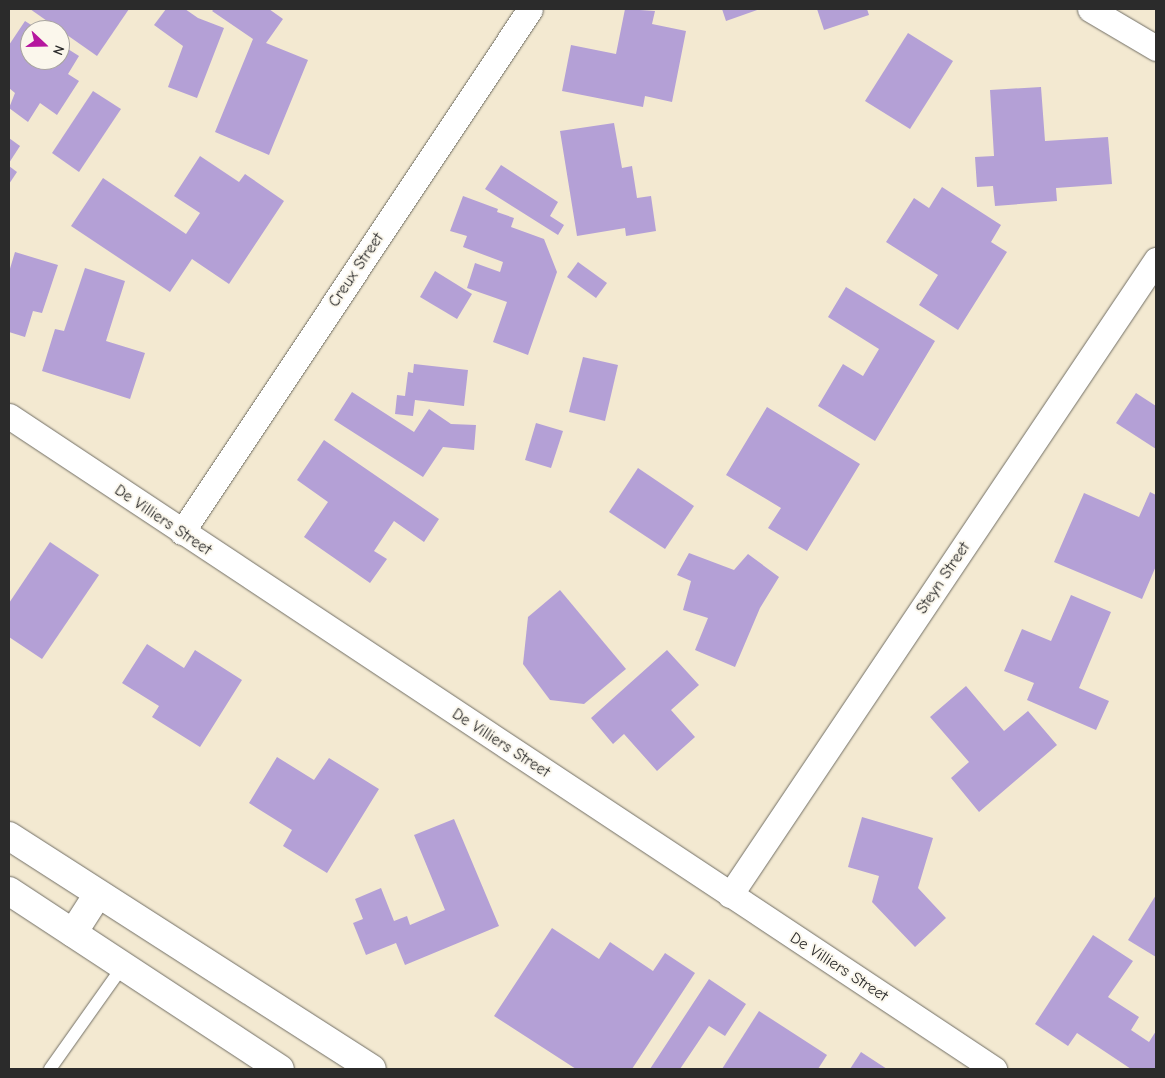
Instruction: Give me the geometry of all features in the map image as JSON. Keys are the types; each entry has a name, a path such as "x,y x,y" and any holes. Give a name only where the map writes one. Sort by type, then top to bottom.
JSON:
{"main road":[{"path":"9,836 372,1069"},
{"path":"9,891 280,1069"},
{"path":"72,934 98,894"}],"street":[{"name":"Creux Street","path":"182,532 530,9"},
{"path":"1090,9 1156,48"},
{"name":"Steyn Street","path":"730,895 1156,260"},
{"name":"De Villiers Street","path":"9,416 994,1069"}],"lane":[{"path":"50,1069 123,966"}],"building":[{"path":"30,9 129,9 97,56 70,37 70,20 46,20"},
{"path":"166,9 185,9 198,18 224,28 197,98 168,87 183,46 154,25"},
{"path":"214,9 269,9 283,19 266,43 308,60 269,155 215,132 253,39 212,11"},
{"path":"625,9 655,11 652,24 686,31 672,102 645,96 643,107 562,91 571,45 616,54"},
{"path":"722,9 760,9 726,21"},
{"path":"817,9 867,9 869,15 824,30"},
{"path":"20,28 20,70 70,70 70,50 79,56 68,74 79,81 57,115 40,103 28,122 9,108 15,93 9,88 9,45"},
{"path":"908,33 953,61 910,129 865,101"},
{"path":"1041,87 1045,141 1108,137 1112,184 1056,188 1057,201 995,206 993,186 977,187 975,157 994,156 990,90"},
{"path":"93,91 121,109 79,172 52,153"},
{"path":"614,123 622,168 632,166 637,198 651,196 656,231 626,236 625,228 577,236 560,131"},
{"path":"9,138 20,146 9,163"},
{"path":"200,156 239,182 245,174 284,201 229,284 192,259 170,292 71,226 103,178 186,234 200,213 174,196"},
{"path":"501,165 558,202 550,216 564,225 558,235 485,189"},
{"path":"9,166 17,172 9,184"},
{"path":"942,187 1001,225 991,242 1007,252 958,330 919,305 938,275 886,242 914,198 929,208"},
{"path":"463,196 498,209 497,212 514,218 511,227 544,239 557,272 528,355 493,342 507,302 467,288 475,263 500,272 503,262 463,247 467,236 450,231"},
{"path":"15,252 58,265 42,313 33,311 25,337 9,332 9,272"},
{"path":"578,262 607,283 596,298 567,277"},
{"path":"85,268 125,281 106,341 145,353 130,399 42,371 55,329 64,331"},
{"path":"435,271 472,294 457,319 420,297"},
{"path":"846,287 935,341 875,441 818,406 843,364 863,376 879,349 828,317"},
{"path":"583,357 618,365 605,421 569,412"},
{"path":"414,364 468,370 464,406 415,400 413,416 395,414 397,395 405,396 408,372 413,373"},
{"path":"352,392 414,432 429,409 451,424 476,425 474,450 443,447 423,477 334,420"},
{"path":"1136,393 1156,406 1156,449 1116,423"},
{"path":"767,407 860,464 807,551 768,528 781,508 726,475"},
{"path":"536,423 563,431 551,468 525,460"},
{"path":"324,440 439,519 424,542 394,521 374,551 387,559 370,583 304,537 328,502 297,480"},
{"path":"638,468 694,506 665,549 609,512"},
{"path":"1150,492 1156,495 1156,566 1142,599 1054,562 1084,493 1139,517"},
{"path":"50,542 99,575 42,659 9,637 9,603"},
{"path":"689,553 734,570 748,554 779,577 760,608 735,667 695,650 708,618 683,610 691,581 677,575"},
{"path":"560,590 626,669 584,704 550,700 523,664 528,617"},
{"path":"1071,595 1111,612 1079,688 1109,701 1096,730 1027,700 1034,683 1004,671 1022,629 1051,641"},
{"path":"147,644 184,668 195,650 242,680 200,747 152,717 159,706 122,683"},
{"path":"667,650 699,685 671,710 695,737 657,771 624,734 613,744 591,718"},
{"path":"966,686 1004,731 1028,711 1057,745 979,812 951,778 969,762 930,717"},
{"path":"277,757 314,780 329,758 379,789 327,873 283,846 292,830 249,803"},
{"path":"862,817 933,838 918,888 946,918 915,947 872,902 879,876 848,867"},
{"path":"454,819 499,926 405,965 396,943 366,955 353,923 363,919 355,899 381,888 394,921 407,916 410,925 445,910 414,835"},
{"path":"1156,895 1156,957 1128,940"},
{"path":"552,928 599,959 610,942 653,971 665,953 695,973 632,1069 576,1069 494,1016"},
{"path":"1093,935 1133,961 1108,997 1139,1017 1131,1030 1149,1042 1156,1031 1156,1069 1131,1069 1077,1033 1068,1046 1035,1024"},
{"path":"709,979 746,1004 725,1036 709,1026 680,1069 650,1069"},
{"path":"759,1011 827,1055 818,1069 722,1069"},
{"path":"861,1052 887,1069 850,1069"}]}
